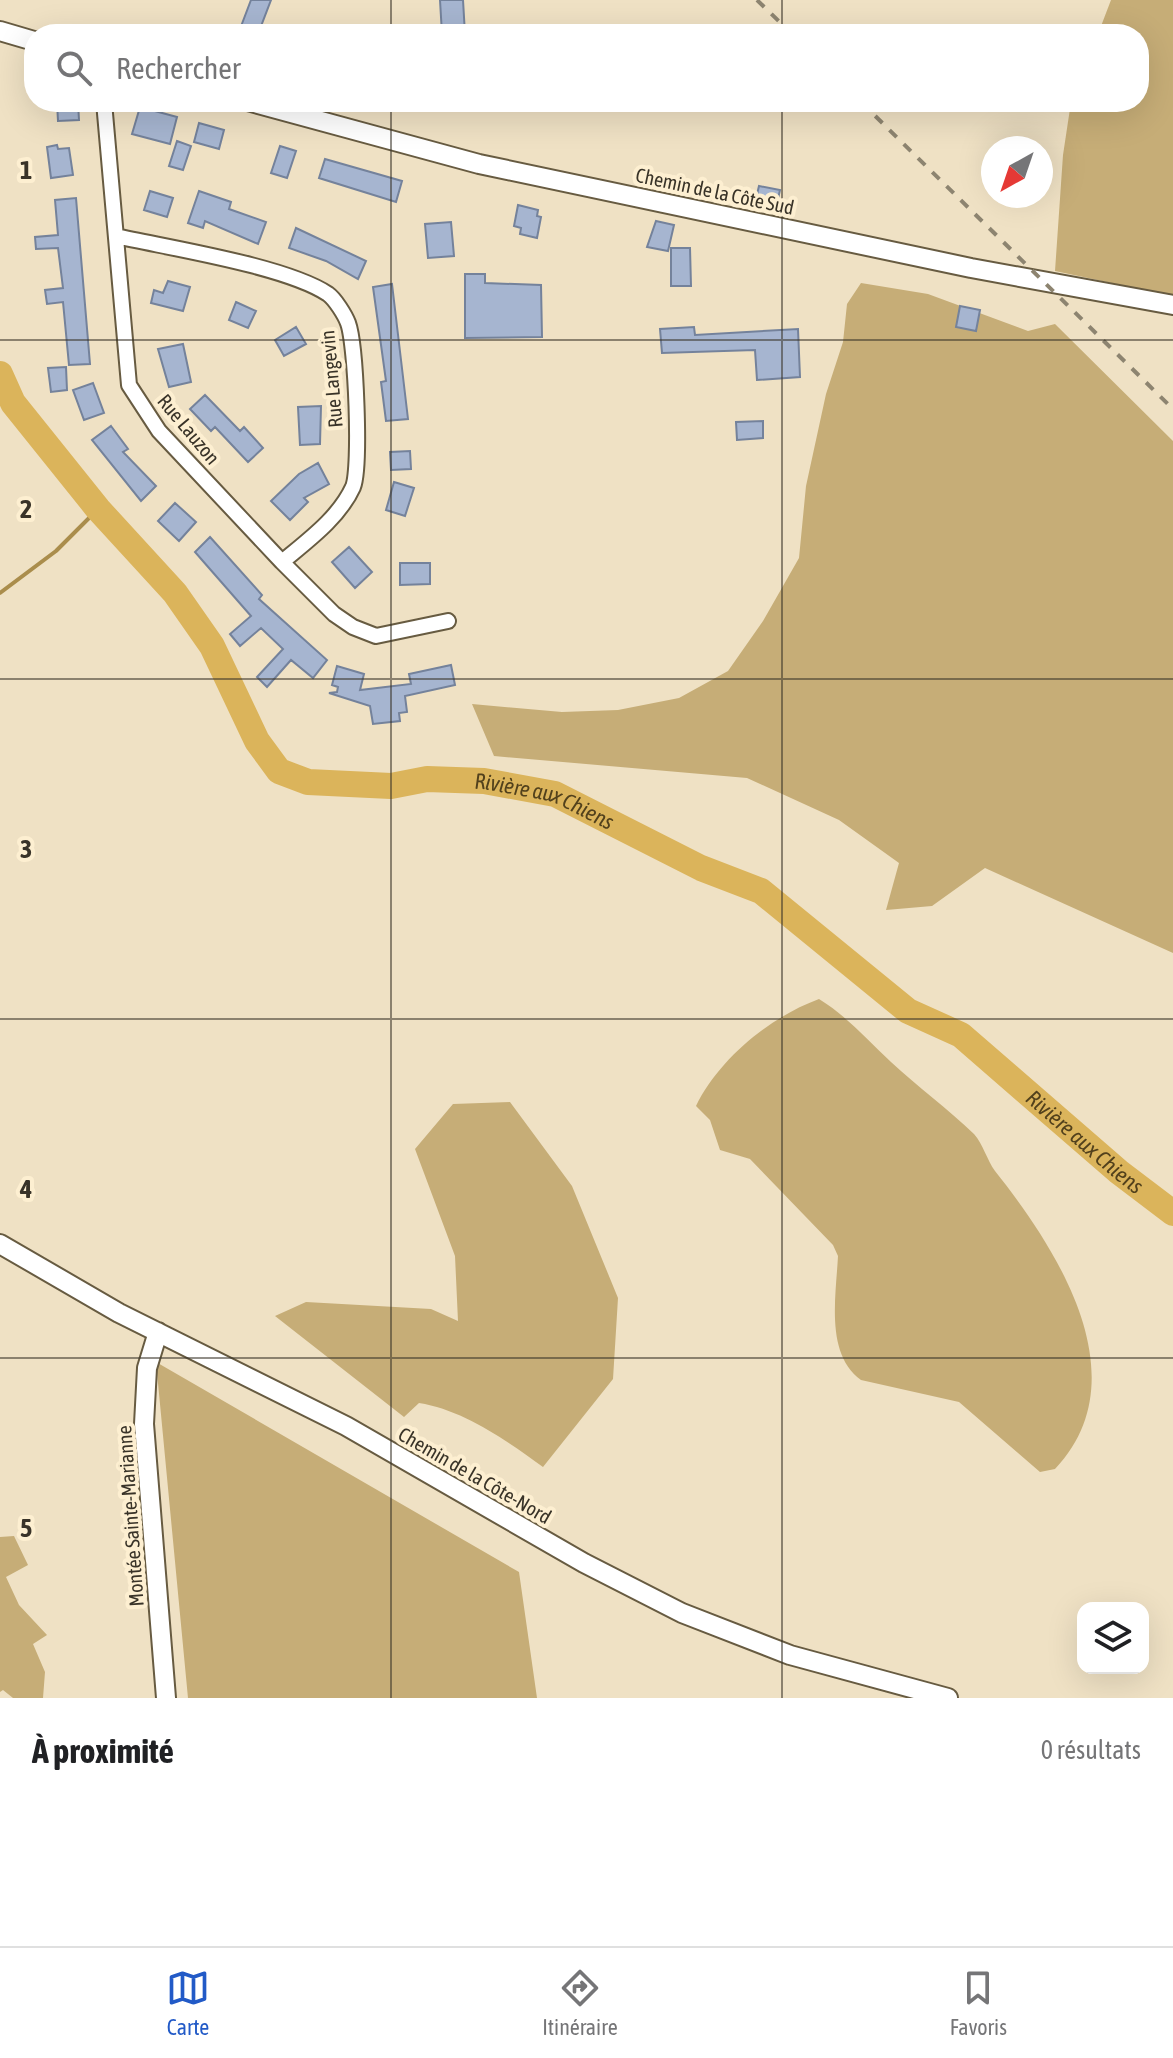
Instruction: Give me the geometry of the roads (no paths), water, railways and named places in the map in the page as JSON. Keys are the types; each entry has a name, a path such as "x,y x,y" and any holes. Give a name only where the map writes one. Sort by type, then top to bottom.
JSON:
{"street":[{"path":"0,31 24,38"},
{"name":"Rue Lauzon","path":"105,112 129,385 159,431 282,562 334,614 353,627 376,636 448,621"},
{"name":"Chemin de la Côte Sud","path":"288,112 479,164 971,268 1173,305"},
{"name":"Rue Langevin","path":"116,236 290,276 330,295 348,322 353,345 356,448 353,487 323,528 282,562"},
{"name":"Chemin de la Côte-Nord","path":"0,1244 87,1296 346,1426 584,1563 690,1616 790,1655 948,1698"},
{"name":"Montée Sainte-Marianne","path":"158,1332 147,1368 144,1424 166,1698"}],"waterway":[{"name":"Rivière aux Chiens","path":"0,374 13,403 98,509 175,593 212,646 257,741 279,771 308,782 391,786 427,779 484,781 555,794 701,868 761,891 908,1011 961,1035 1119,1172 1173,1213"},
{"path":"0,593 56,551 98,509"}],"railway":[{"path":"757,0 782,24"},
{"path":"871,112 1173,409"}]}
